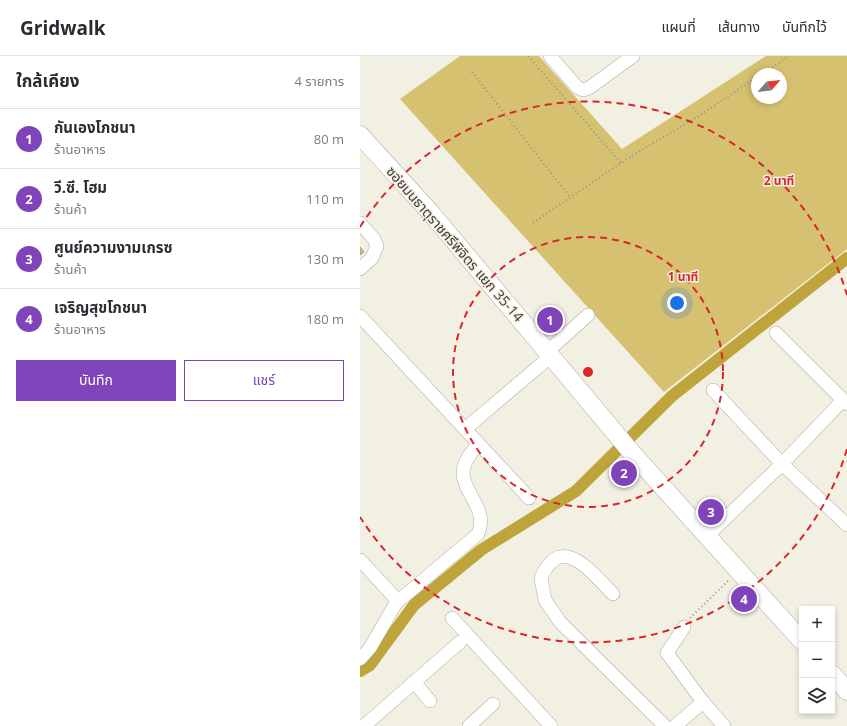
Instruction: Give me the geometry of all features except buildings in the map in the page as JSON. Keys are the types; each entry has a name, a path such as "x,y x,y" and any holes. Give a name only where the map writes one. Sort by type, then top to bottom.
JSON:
{"street":[{"path":"550,56 577,87 583,90 589,88 633,56"},
{"name":"ซอยมนธาตุราชศรีพิจิตร แยก 35-14","path":"360,136 430,212 613,429 632,454 799,638"},
{"path":"360,223 374,239 377,246 372,258 360,269"},
{"path":"465,429 549,354 588,315"},
{"path":"360,316 465,429 477,445 528,498"},
{"path":"707,536 845,402 776,333"},
{"path":"713,390 782,464 847,524"},
{"path":"360,659 370,648 398,601 478,534 481,521 478,508 462,471 477,445"},
{"path":"613,594 582,563 569,557 550,561 541,578 545,600 560,622 665,726"},
{"path":"360,560 398,601"},
{"path":"452,618 551,726"},
{"path":"687,623 667,653 703,702 724,726"},
{"path":"364,726 460,642"},
{"path":"835,677 847,691"},
{"path":"414,682 430,701"},
{"path":"675,726 703,702"},
{"path":"469,726 493,704"}],"path":[{"path":"528,56 621,163"},
{"path":"771,68 789,56"},
{"path":"472,72 570,197"},
{"path":"533,223 621,163 702,114 751,81"},
{"path":"687,623 738,570"}],"shaded area":[{"path":"460,56 539,56 622,149 766,56 847,56 847,249 664,392 400,99"}],"waterway":[{"path":"360,671 370,665 414,605 481,550 576,491 672,396 847,258"}],"place":[{"name":"กันเองโภชนา","path":"550,320"},
{"name":"วี.ซี. โฮม","path":"624,473"},
{"name":"ศูนย์ความงามเกรซ","path":"711,512"},
{"name":"เจริญสุขโภชนา","path":"744,599"}]}
